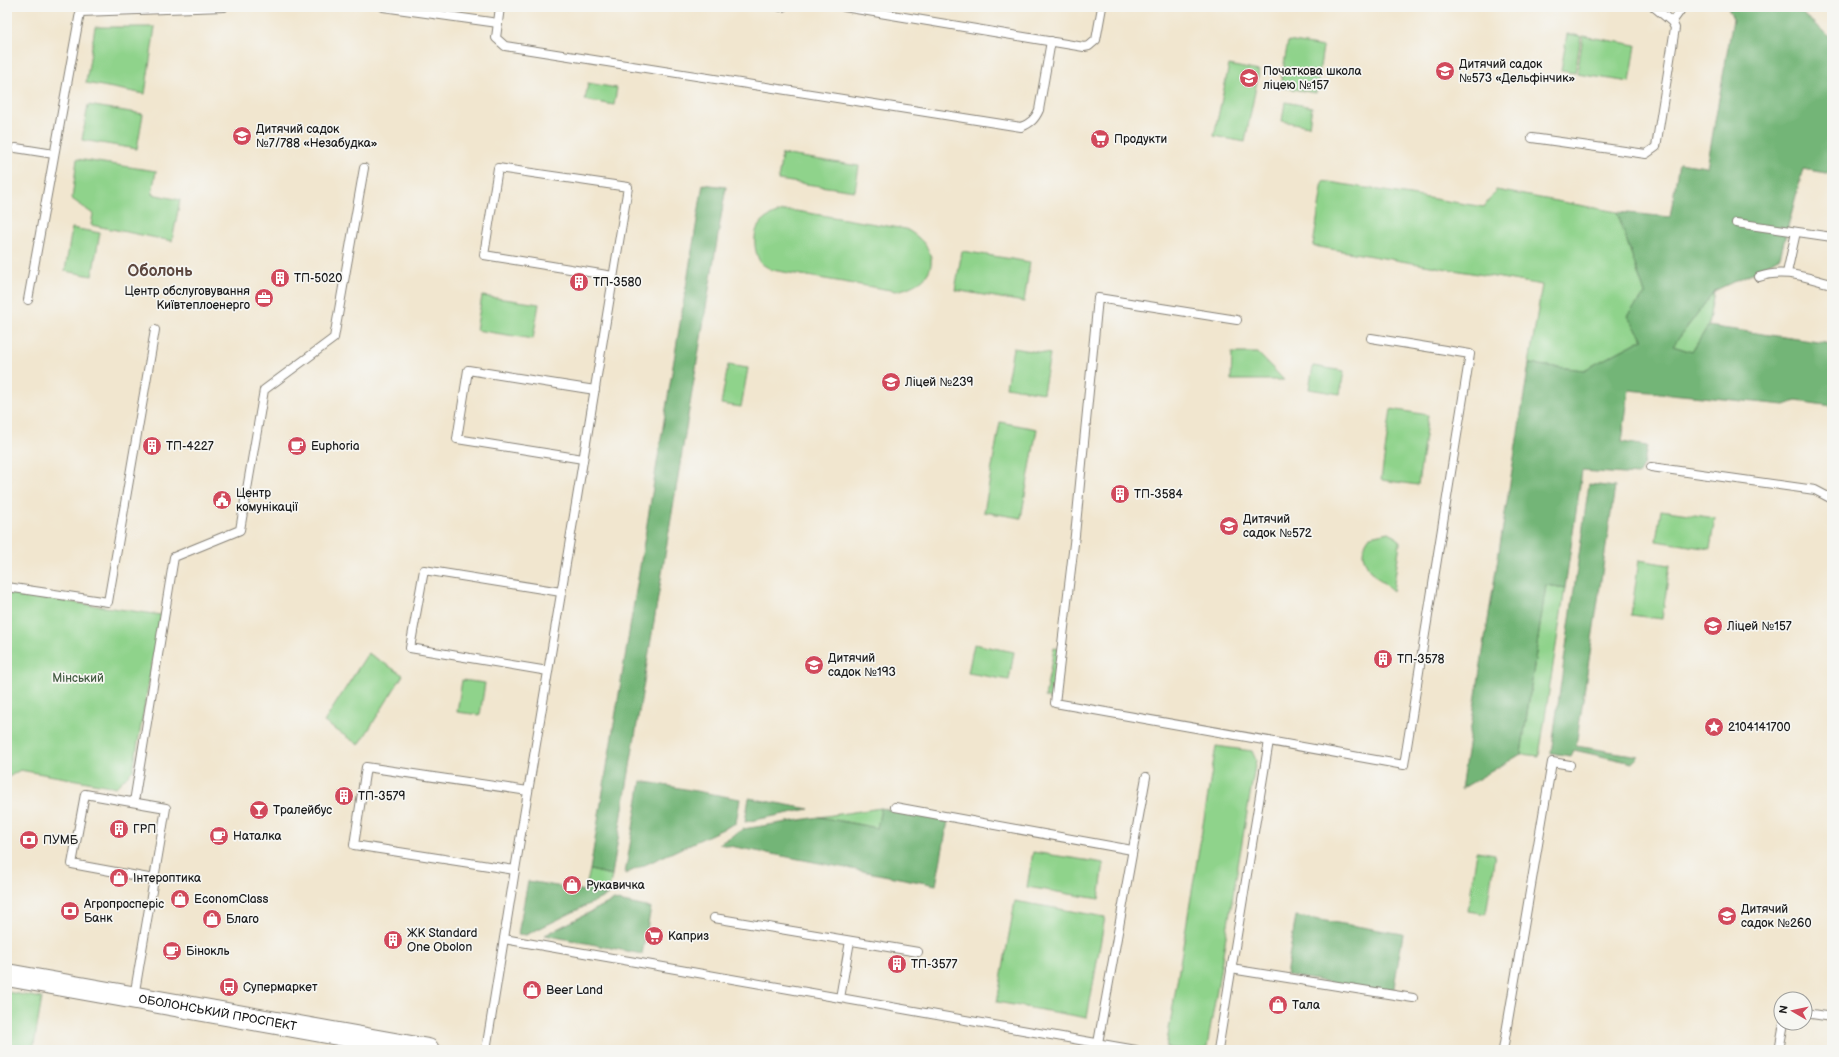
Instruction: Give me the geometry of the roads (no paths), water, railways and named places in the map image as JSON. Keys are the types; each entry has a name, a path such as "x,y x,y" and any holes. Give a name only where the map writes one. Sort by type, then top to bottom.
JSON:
{"main road":[{"name":"ОБОЛОНСЬКИЙ ПРОСПЕКТ","path":"7,975 428,1050"}],"lane":[{"path":"28,300 80,10 224,7"},
{"path":"383,7 498,23"},
{"path":"500,7 496,38 505,46 1021,127 1029,124 1036,118 1039,110 1051,41"},
{"path":"844,7 1084,47 1093,44 1096,40 1102,7"},
{"path":"1532,138 1646,154 1656,147 1675,28 1672,22 1654,7"},
{"path":"1672,22 1680,11"},
{"path":"16,148 54,154"},
{"path":"134,802 174,557 240,530 264,390 334,338 364,168"},
{"path":"486,1050 628,187 498,168 484,255 613,276"},
{"path":"1736,223 1832,237"},
{"path":"1787,273 1796,232"},
{"path":"1759,277 1771,272 1787,273 1832,284"},
{"path":"1237,320 1098,298 1075,535 1055,703 1404,765 1470,354 1371,338"},
{"path":"7,587 108,602 155,330"},
{"path":"583,459 457,439 468,370 595,390"},
{"path":"1651,467 1815,490 1832,500"},
{"path":"548,671 410,648 424,570 561,592"},
{"path":"1218,1050 1269,741"},
{"path":"1503,1050 1552,762 1570,765"},
{"path":"515,870 354,845 366,768 528,791"},
{"path":"1098,1043 1146,777"},
{"path":"134,998 166,808 85,794 72,864 154,879"},
{"path":"895,807 1132,850"},
{"path":"714,918 918,952"},
{"path":"504,939 1136,1050"},
{"path":"840,998 850,941"},
{"path":"1231,969 1413,998"},
{"path":"1813,1014 1832,1017"},
{"path":"1779,1050 1783,1031"}],"place":[{"name":"Дитячий садок №573 «Дельфінчик»","path":"1445,71"},
{"name":"Початкова школа ліцею №157","path":"1249,78"},
{"name":"Дитячий садок №7/788 «Незабудка»","path":"242,136"},
{"name":"Продукти","path":"1100,139"},
{"name":"ТП-5020","path":"280,278"},
{"name":"ТП-3580","path":"579,282"},
{"name":"Центр обслуговування Київтеплоенерго","path":"264,298"},
{"name":"Ліцей №239","path":"891,382"},
{"name":"ТП-4227","path":"152,446"},
{"name":"Euphoria","path":"297,446"},
{"name":"ТП-3584","path":"1120,494"},
{"name":"Центр комунікації","path":"222,500"},
{"name":"Дитячий садок №572","path":"1229,526"},
{"name":"Ліцей №157","path":"1713,626"},
{"name":"ТП-3578","path":"1383,659"},
{"name":"Дитячий садок №193","path":"814,665"},
{"name":"2104141700","path":"1714,727"},
{"name":"ТП-3579","path":"344,796"},
{"name":"Тралейбус","path":"259,810"},
{"name":"ГРП","path":"119,829"},
{"name":"Наталка","path":"219,836"},
{"name":"ПУМБ","path":"29,840"},
{"name":"Інтероптика","path":"119,878"},
{"name":"Рукавичка","path":"572,885"},
{"name":"EconomClass","path":"180,899"},
{"name":"Агропросперіс Банк","path":"70,911"},
{"name":"Дитячий садок №260","path":"1727,916"},
{"name":"Благо","path":"212,919"},
{"name":"Каприз","path":"654,936"},
{"name":"ЖК Standard One Obolon","path":"393,940"},
{"name":"Бінокль","path":"172,951"},
{"name":"ТП-3577","path":"897,964"},
{"name":"Супермаркет","path":"229,987"},
{"name":"Beer Land","path":"532,990"},
{"name":"Тала","path":"1278,1005"}],"district":[{"name":"Оболонь","path":"160,271"}],"park label":[{"name":"Мінський","path":"78,678"}]}
